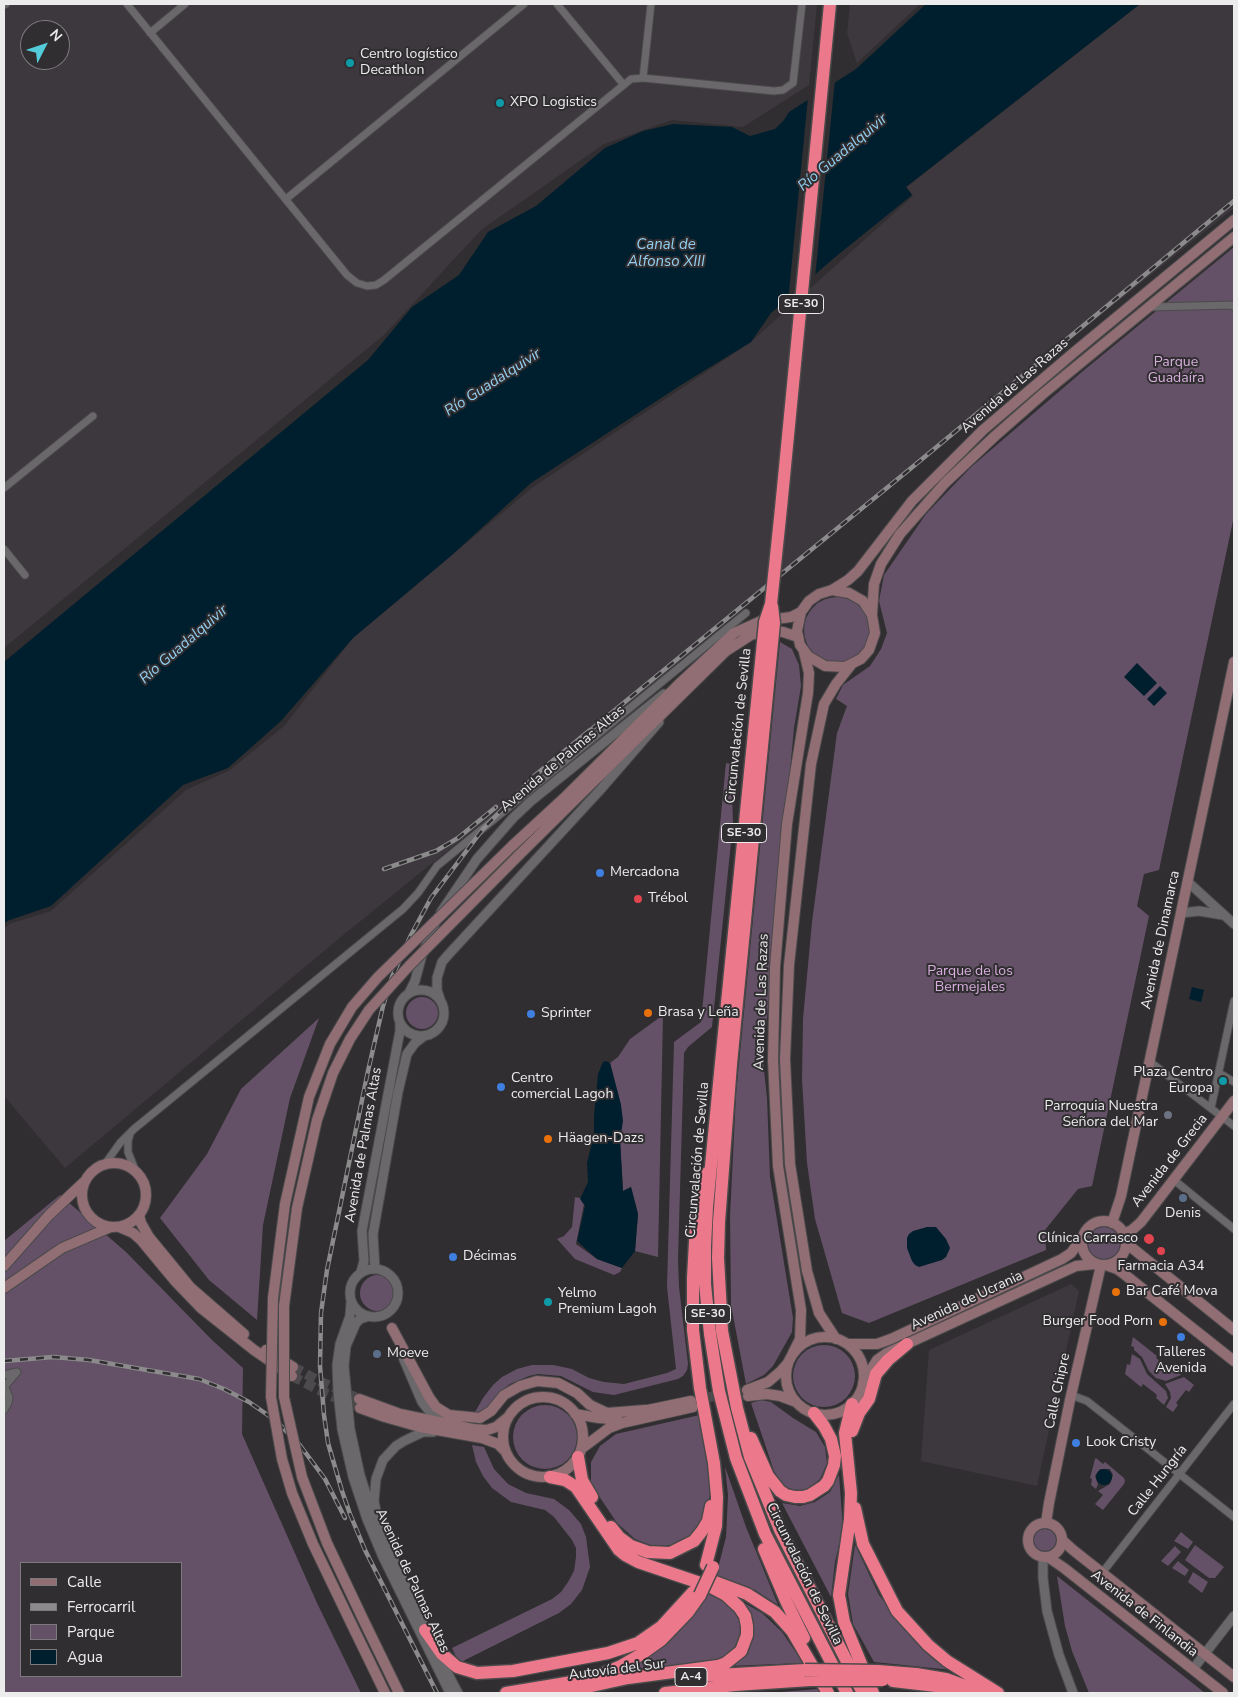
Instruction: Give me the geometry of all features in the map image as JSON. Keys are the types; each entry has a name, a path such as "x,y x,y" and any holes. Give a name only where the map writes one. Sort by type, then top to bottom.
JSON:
{"highway":[{"name":"Circunvalación de Sevilla","path":"830,4 771,604 765,622 726,1063 718,1258 722,1331 737,1408 750,1456 780,1530 863,1693"},
{"name":"Circunvalación de Sevilla","path":"726,1063 711,1167 705,1246 705,1284 710,1334 717,1376 736,1458 765,1534 847,1693"},
{"path":"710,1566 716,1526 717,1497 714,1464 700,1388 694,1339 693,1278 699,1189 711,1167"},
{"path":"506,1693 578,1681 602,1674 640,1655 661,1640 688,1612 710,1566 721,1527 722,1493 720,1464 697,1329 693,1278"},
{"path":"868,1552 855,1477 852,1432 859,1413 869,1399 876,1374 888,1360 907,1344"},
{"path":"852,1404 845,1433 851,1493 863,1544 877,1574 897,1611 928,1645 947,1661 998,1693"},
{"path":"737,1408 768,1476 780,1491 795,1497 810,1495 824,1486 832,1474 835,1456 831,1439 824,1426 814,1414"},
{"path":"579,1453 582,1480 612,1529 631,1546 648,1552 659,1553 670,1553 682,1548 694,1541 702,1531 711,1509 714,1464"},
{"path":"736,1458 754,1526 786,1601 833,1693"},
{"path":"550,1476 565,1480 576,1487 610,1538 625,1556 709,1586 726,1595 739,1607 744,1616 747,1634 741,1651 735,1657 718,1666 628,1678 578,1689"},
{"path":"851,1493 850,1519 839,1595 844,1622 872,1693"},
{"path":"610,1538 620,1547 639,1558 729,1586 747,1594 775,1612 792,1631 828,1693"},
{"path":"425,1630 442,1654 457,1667 477,1673 513,1672 608,1653 638,1643 661,1627 696,1593"},
{"path":"815,1600 842,1638 872,1693"},
{"path":"665,1693 735,1684 810,1678 882,1678 916,1674 946,1679 984,1693"},
{"name":"Autovía del Sur","path":"553,1693 699,1676 810,1678"},
{"path":"698,1693 781,1685 810,1678"},
{"path":"882,1678 946,1693"},
{"path":"882,1678 936,1686 960,1693"}],"main road":[{"name":"Avenida de Las Razas","path":"832,590 858,571 912,501 983,430 1234,220"},
{"name":"Avenida de Las Razas","path":"872,616 874,584 881,564 900,534 939,490 995,436 1234,237"},
{"path":"832,590 849,592 856,596 869,608 875,627 872,645 861,659 851,665 838,668 825,666 813,661 804,651 798,638 801,612 814,597 832,590"},
{"name":"Avenida de Palmas Altas","path":"679,684 734,633 761,621 791,617 801,612"},
{"path":"399,1693 327,1543 302,1477 284,1397 284,1306 297,1208 318,1120 333,1073 350,1039 369,1010 409,966 726,651 751,634 764,631 783,632 798,638"},
{"name":"Avenida de Las Razas","path":"791,1357 800,1339 801,1310 778,1166 772,1060 775,967 787,824 808,693 809,673 804,651"},
{"name":"Avenida de Dinamarca","path":"1112,1223 1121,1196 1234,662"},
{"name":"Avenida de Las Razas","path":"836,1338 819,1314 807,1271 790,1164 784,1059 788,965 811,764 824,704 836,684 851,665"},
{"path":"385,1693 313,1544 292,1494 282,1458 270,1397 273,1298 284,1204 309,1097 330,1044 352,1006 378,977 679,684"},
{"name":"Avenida de Grecia","path":"1124,1239 1174,1180 1234,1101"},
{"path":"4,1266 49,1215 90,1173 106,1164 122,1164 136,1172 144,1183 146,1198 144,1207 139,1215 127,1224 62,1248 4,1288"},
{"path":"85,1180 82,1200 92,1218 101,1224 133,1233 141,1240 175,1282 208,1313 254,1350 293,1371 248,1338 190,1287 149,1237 139,1215"},
{"path":"1101,1265 1118,1260 1124,1252 1124,1239 1119,1228 1112,1223 1094,1224 1086,1230 1082,1238 1084,1254 1101,1265 1117,1269 1234,1361"},
{"name":"Avenida de Ucrania","path":"848,1344 877,1344 891,1339 1064,1258 1076,1248 1082,1238"},
{"path":"1124,1239 1234,1329"},
{"name":"Avenida de Ucrania","path":"863,1383 877,1360 887,1353 1076,1266 1101,1265"},
{"name":"Calle Chipre","path":"1046,1523 1071,1395 1101,1265"},
{"path":"392,1328 428,1397 436,1406 449,1415 480,1418 491,1411 504,1395 520,1386 537,1381 558,1383 576,1393 590,1405 607,1413 692,1404 609,1428 579,1453"},
{"path":"791,1357 786,1372 790,1393 796,1402 814,1414 834,1414 852,1404 861,1391 864,1372 856,1352 848,1344 836,1338 812,1339 802,1344 791,1357 781,1371 768,1382 748,1393 780,1396 796,1402"},
{"path":"359,1403 394,1420 444,1427 487,1430 504,1422 518,1406 530,1400 542,1398 555,1399 566,1405 575,1414 581,1425 583,1437 579,1453 571,1466 561,1473 539,1477 528,1475 519,1469 498,1444 444,1427"},
{"path":"575,1414 610,1419 645,1410"},
{"path":"506,1452 503,1439 504,1426 510,1415"},
{"path":"1046,1523 1058,1529 1062,1540 1058,1551 1045,1557 1032,1551 1028,1540 1032,1528 1046,1523"},
{"name":"Avenida de Finlandia","path":"1062,1540 1234,1677"},
{"name":"Avenida de Finlandia","path":"1045,1557 1068,1571 1224,1693"}],"street":[{"path":"126,4 347,275 357,283 367,286 376,285 631,79 644,78 774,91 783,90 793,83 802,4"},
{"path":"150,33 185,4"},
{"path":"286,199 524,4"},
{"path":"557,4 623,84"},
{"path":"644,78 651,4"},
{"path":"1149,307 1234,306"},
{"path":"4,488 93,416"},
{"path":"4,549 25,575"},
{"path":"106,1164 120,1143 131,1132 403,909 418,893 437,866 746,613"},
{"name":"Avenida de Palmas Altas","path":"409,994 426,944 444,907 489,844 531,801 651,704 679,684"},
{"path":"440,999 426,990 420,990 404,997 399,1007 398,1018 400,1024 410,1034 423,1037 436,1032 444,1020 443,1006 437,990 437,978 442,962 601,789 691,685"},
{"path":"1188,882 1234,924"},
{"path":"1199,911 1205,909 1206,899"},
{"path":"1181,912 1199,911 1223,915"},
{"path":"1211,1108 1234,1001"},
{"name":"Avenida de Palmas Altas","path":"361,1272 364,1261 362,1231 400,1024"},
{"name":"Avenida de Palmas Altas","path":"375,1268 373,1234 398,1092 407,1054 415,1043 423,1037"},
{"path":"1149,1061 1234,1126"},
{"path":"1219,1073 1234,1082"},
{"path":"131,1132 128,1141 128,1152 136,1172"},
{"path":"1174,1180 1234,1229"},
{"path":"393,1308 386,1314 378,1317 362,1314 352,1302 350,1296 352,1282 361,1272 375,1268 388,1273 396,1283 398,1296 393,1308 392,1328 422,1402 444,1427"},
{"name":"Avenida de Palmas Altas","path":"352,1302 350,1316 340,1344 337,1365 342,1429 353,1477 367,1519 383,1556 450,1693"},
{"name":"Avenida de Palmas Altas","path":"369,1316 360,1318 352,1327 346,1346 344,1366 350,1429 360,1476 373,1516 388,1552 425,1630 458,1693"},
{"path":"4,1375 16,1372 4,1386 9,1397 4,1410"},
{"path":"1071,1395 1087,1401 1234,1517"},
{"name":"Calle Hungría","path":"1102,1573 1234,1404"},
{"path":"388,1552 374,1501 379,1469 389,1453 404,1441 423,1432 444,1427"},
{"path":"1045,1557 1043,1578 1047,1611 1059,1655 1073,1693"},
{"path":"1193,1669 1234,1616"}],"shaded area":[{"path":"4,4 817,4 809,85 743,127 672,120 604,144 481,230 385,334 4,648"},
{"path":"850,4 920,4 857,63 847,33"},
{"path":"1140,4 1234,4 1234,208 937,447 596,731 342,936 65,1168 4,1096 4,929 9,924 51,911 186,790 230,770 284,726 353,638 533,487 751,342 913,196 907,187"},
{"path":"1071,1284 1079,1291 1037,1486 921,1461 929,1350"}],"green space":[{"path":"1234,247 1234,516 1159,870 1144,874 1137,906 1149,916 1092,1186 1078,1189 1045,1230 1046,1250 869,1323 842,1313 815,1219 807,1163 802,1079 803,1019 812,922 837,733 847,706 836,699 843,685 870,666 881,649 887,633 879,601 884,575 926,514 971,467 1083,371"},
{"path":"837,597 850,600 860,607 867,617 870,630 867,643 860,653 850,660 837,663 824,660 814,653 807,643 804,630 807,617 814,607 824,600"},
{"path":"780,642 792,649 799,665 801,686 794,728 763,1061 767,1098 770,1177 793,1318 792,1332 773,1366 764,1375 746,1384 731,1305 730,1216 736,1094"},
{"path":"726,763 731,764 733,823 712,1027 688,1047 684,1053 678,1259 687,1370 678,1379 614,1395 593,1392 561,1376 538,1374 529,1376 510,1384 501,1391 485,1413 473,1421 475,1412 493,1385 502,1377 517,1369 532,1365 553,1365 572,1369 589,1378 624,1384 676,1369 667,1287 674,1042 701,1022"},
{"path":"422,997 428,998 433,1002 437,1007 437,1019 433,1024 428,1028 422,1029 416,1028 411,1024 407,1019 406,1013 407,1007 411,1002 416,998"},
{"path":"663,1015 658,1257 635,1251 638,1214 631,1187 623,1191 620,1140 621,1105 610,1063 618,1057 630,1039"},
{"path":"319,1018 290,1098 263,1225 257,1320 209,1280 160,1218 207,1154 241,1089"},
{"path":"60,1195 126,1252 212,1340 243,1368 242,1434 317,1603 361,1693 4,1693 4,1241"},
{"path":"575,1197 585,1199 576,1244 597,1259 622,1268 620,1272 614,1275 575,1259 557,1239 564,1236 572,1227"},
{"path":"1104,1227 1116,1231 1120,1243 1116,1255 1104,1259 1092,1255 1088,1243 1092,1231"},
{"path":"378,1275 385,1276 391,1280 395,1286 395,1300 391,1306 385,1310 378,1311 371,1310 365,1306 361,1300 360,1293 361,1286 365,1280 371,1276"},
{"path":"1133,1337 1157,1356 1156,1358 1170,1369 1172,1367 1181,1375 1166,1381 1156,1378 1149,1371 1142,1357 1131,1346"},
{"path":"818,1345 830,1345 846,1354 853,1364 855,1376 853,1388 846,1398 830,1407 818,1407 807,1402 798,1393 793,1382 793,1370 798,1359 807,1350"},
{"path":"1132,1354 1140,1359 1147,1374 1166,1391 1168,1398 1164,1405 1156,1398 1156,1394 1143,1384 1141,1387 1125,1374 1127,1364 1130,1365"},
{"path":"1184,1377 1194,1385 1189,1392 1186,1390 1176,1403 1178,1405 1173,1412 1166,1407 1171,1398 1165,1384"},
{"path":"761,1400 771,1402 816,1432 825,1447 827,1463 820,1479 808,1489 795,1491 783,1486 774,1471 751,1403"},
{"path":"539,1405 551,1405 568,1414 575,1425 577,1437 575,1449 568,1460 551,1469 539,1469 527,1464 518,1455 513,1443 513,1431 518,1419 527,1410"},
{"path":"704,1414 709,1458 710,1494 705,1518 693,1534 672,1545 653,1546 635,1539 617,1523 591,1484 591,1462 600,1446 616,1434"},
{"path":"472,1445 484,1447 494,1469 508,1484 526,1493 554,1499 569,1510 581,1524 586,1537 590,1567 582,1590 571,1604 559,1613 459,1663 452,1648 552,1599 561,1592 574,1571 576,1557 576,1548 572,1540 554,1517 545,1510 511,1502 492,1488 476,1462"},
{"path":"1096,1458 1103,1464 1105,1462 1125,1481 1103,1510 1095,1504 1103,1495 1098,1491 1110,1484 1113,1475 1110,1469 1100,1469 1095,1476 1098,1484 1096,1489 1091,1485 1092,1479 1090,1478"},
{"path":"725,1467 746,1527 778,1605 755,1590 716,1576 726,1537 728,1495"},
{"path":"839,1475 843,1528 835,1562 831,1597 782,1503 800,1506 815,1502 830,1492"},
{"path":"1045,1529 1053,1532 1056,1540 1053,1548 1045,1551 1037,1548 1034,1540 1037,1532"},
{"path":"1181,1532 1193,1542 1188,1549 1174,1541"},
{"path":"855,1545 879,1595 902,1626 926,1651 952,1670 874,1662 853,1624 848,1594"},
{"path":"1195,1545 1224,1567 1215,1578 1209,1578 1185,1560"},
{"path":"1175,1546 1181,1552 1168,1566 1161,1561"},
{"path":"1178,1561 1189,1570 1185,1576 1172,1568"},
{"path":"1193,1572 1208,1582 1202,1593 1188,1582"},
{"path":"1057,1576 1205,1693 1089,1693 1072,1651 1065,1626"},
{"path":"709,1590 737,1599 762,1613 782,1632 803,1663 704,1667 604,1678 649,1657 685,1623"},
{"path":"818,1689 820,1693 770,1693"}],"water":[{"name":"Canal de Alfonso XIII","path":"926,4 1140,4 906,187 912,195 834,258 771,313 751,342 681,385 531,483 452,555 353,638 281,721 228,768 183,785 51,906 7,921 4,924 4,662 368,360 412,307 459,275 488,232 536,206 605,148 643,131 673,124 732,127 750,136 775,129 789,112 856,69"},
{"path":"1137,663 1157,683 1144,696 1124,677"},
{"path":"1160,686 1167,693 1154,706 1147,699"},
{"path":"1192,987 1204,990 1201,1002 1189,999"},
{"path":"603,1062 610,1063 621,1105 623,1121 620,1140 623,1191 631,1187 638,1214 635,1251 622,1268 597,1259 577,1241 585,1206 580,1199 588,1182 587,1163 594,1134 598,1074"},
{"path":"927,1227 936,1227 946,1239 950,1248 946,1257 942,1260 919,1267 912,1261 907,1248 907,1238 913,1231"},
{"path":"1104,1469 1110,1471 1112,1477 1110,1483 1104,1485 1098,1483 1096,1477 1098,1471"}],"pier":[{"path":"835,80 815,278 788,302 808,97"}],"tunnel":[{"path":"293,1367 359,1399"},
{"path":"292,1376 360,1408"},
{"path":"694,1400 741,1391"}],"railway":[{"path":"593,728 1234,201"},
{"path":"533,777 590,730"},
{"path":"437,1693 365,1550 342,1491 328,1443 324,1415 320,1366 321,1313 327,1270 368,1071 383,1006 392,977 411,935 431,898 483,829 538,773"},
{"path":"384,869 436,851 458,838 496,807"},
{"path":"4,1361 53,1357 89,1360 199,1379 224,1389 249,1402 275,1420 299,1444 325,1479 345,1518"}],"place":[{"name":"Centro logístico Decathlon","path":"350,63"},
{"name":"XPO Logistics","path":"500,103"},
{"name":"Mercadona","path":"600,873"},
{"name":"Trébol","path":"638,899"},
{"name":"Brasa y Leña","path":"648,1013"},
{"name":"Sprinter","path":"531,1014"},
{"name":"Plaza Centro Europa","path":"1223,1081"},
{"name":"Centro comercial Lagoh","path":"501,1087"},
{"name":"Parroquia Nuestra Señora del Mar","path":"1168,1115"},
{"name":"Häagen-Dazs","path":"548,1139"},
{"name":"Denis","path":"1183,1198"},
{"name":"Clínica Carrasco","path":"1149,1239"},
{"name":"Farmacia A34","path":"1161,1251"},
{"name":"Décimas","path":"453,1257"},
{"name":"Bar Café Mova","path":"1116,1292"},
{"name":"Yelmo Premium Lagoh","path":"548,1302"},
{"name":"Burger Food Porn","path":"1163,1322"},
{"name":"Talleres Avenida","path":"1181,1337"},
{"name":"Moeve","path":"377,1354"},
{"name":"Look Cristy","path":"1076,1443"}],"water label":[{"name":"Río Guadalquivir","path":"843,153"},
{"name":"Río Guadalquivir","path":"493,383"},
{"name":"Río Guadalquivir","path":"184,645"}],"park label":[{"name":"Parque Guadaíra","path":"1176,372"},
{"name":"Parque de los Bermejales","path":"970,980"}]}
